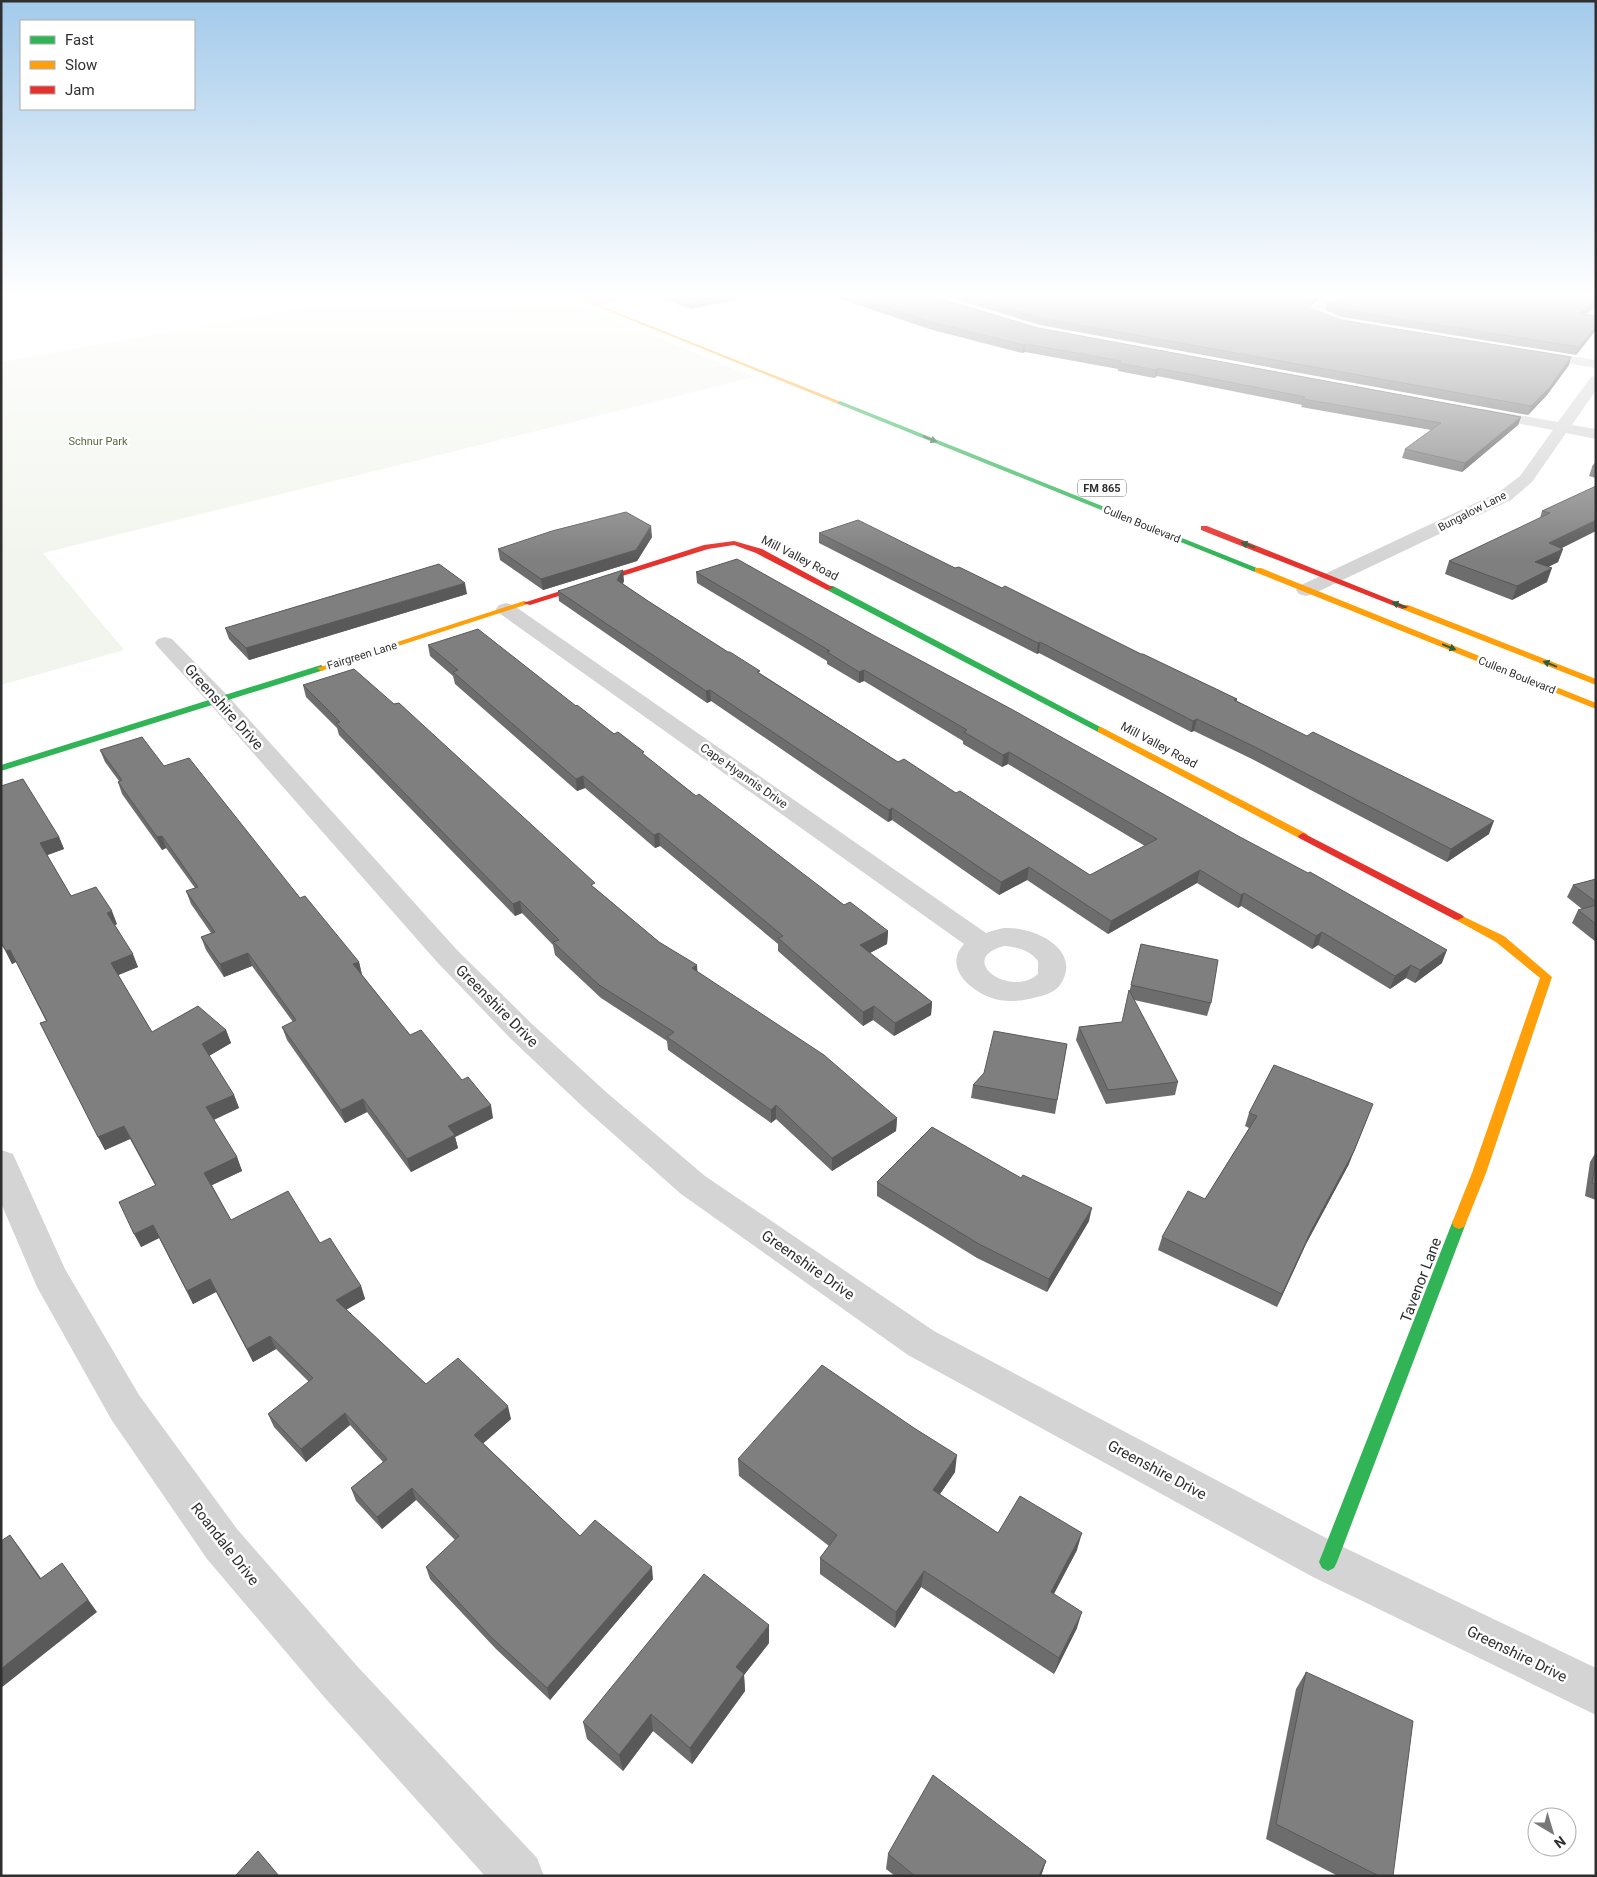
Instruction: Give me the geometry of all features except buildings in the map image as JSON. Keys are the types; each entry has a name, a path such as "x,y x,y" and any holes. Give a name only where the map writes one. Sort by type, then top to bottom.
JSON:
{"main road":[{"name":"Cullen Boulevard","path":"795,385 1596,706"},
{"path":"984,461 1002,455"},
{"name":"Cullen Boulevard","path":"1194,524 1596,682"},
{"name":"Mill Valley Road","path":"723,544 734,542 759,551 1500,939 1546,977 1536,1007"},
{"name":"Fairgreen Lane","path":"1,768 707,546 723,544"},
{"name":"Tavenor Lane","path":"1328,1562 1479,1173 1536,1007"}],"street":[{"name":"Bungalow Lane","path":"1306,590 1505,496 1526,479 1560,428 1593,385"},
{"path":"1473,411 1596,434"},
{"name":"Cape Hyannis Drive","path":"506,609 981,943"},
{"name":"Greenshire Drive","path":"165,643 454,963 521,1031 588,1094 693,1185 921,1343 1328,1562 1596,1692"},
{"name":"Roandale Drive","path":"1,1164 50,1276 120,1398 222,1544 341,1682 519,1876"}],"green space":[{"name":"Schnur Park","path":"1,385 723,385 43,553 124,650 1,685"}],"traffic: fast":[{"path":"838,402 1258,570"},
{"path":"830,588 1101,730"},
{"path":"1,768 321,668"},
{"path":"1328,1562 1459,1223"}],"traffic: slow":[{"path":"795,385 838,402"},
{"path":"1258,570 1596,706"},
{"path":"321,668 527,603"},
{"path":"1405,607 1596,682"},
{"path":"1101,730 1303,836"},
{"path":"1458,917 1500,939 1546,977 1479,1173 1459,1223"}],"traffic: jam":[{"path":"1204,528 1405,607"},
{"path":"527,603 707,547 734,543 759,551 830,588"},
{"path":"1303,836 1458,917"}]}
